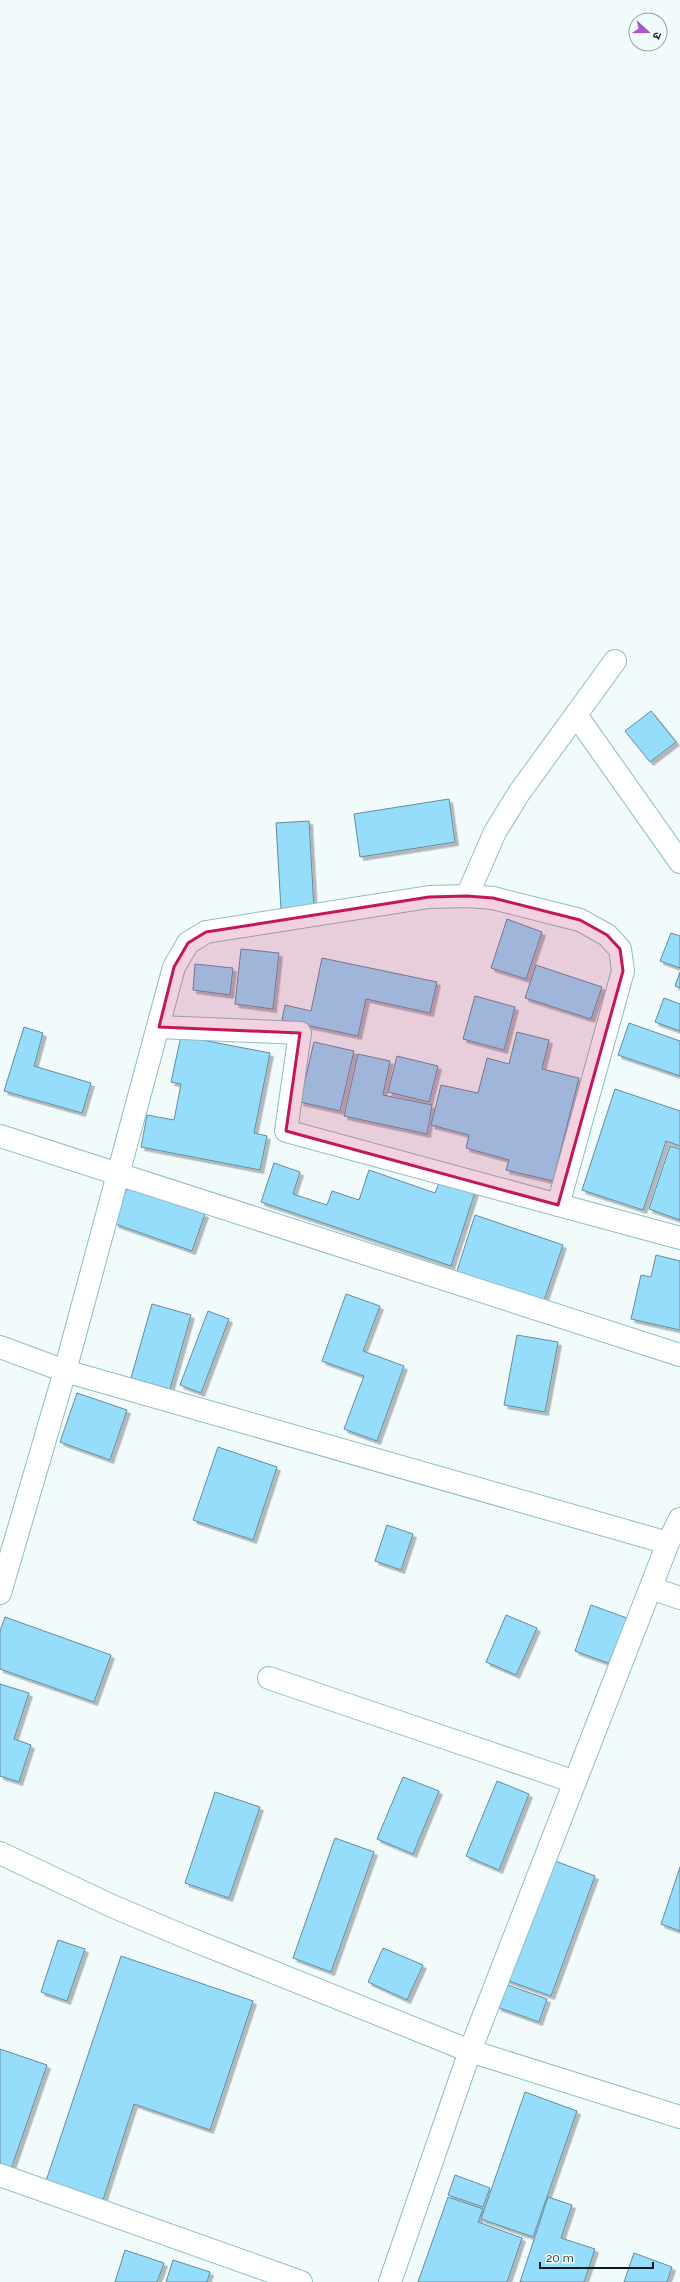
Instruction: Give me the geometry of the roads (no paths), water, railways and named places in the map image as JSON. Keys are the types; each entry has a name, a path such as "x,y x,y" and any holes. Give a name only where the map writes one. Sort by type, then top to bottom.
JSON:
{"street":[{"path":"467,896 496,832 519,793 615,661"},
{"path":"576,715 680,862"},
{"path":"0,1593 65,1371 174,967 188,943 206,932 428,897 467,896 493,898 580,920 608,934 620,949 623,971 558,1205"},
{"path":"159,1027 300,1033 286,1131 680,1238"},
{"path":"0,1136 680,1355"},
{"path":"0,1347 65,1371 668,1543"},
{"path":"390,2282 470,2051 668,1543 680,1519"},
{"path":"651,1588 680,1598"},
{"path":"269,1678 575,1782"},
{"path":"0,1853 160,1927 470,2051 680,2117"},
{"path":"0,2175 301,2282"}]}
